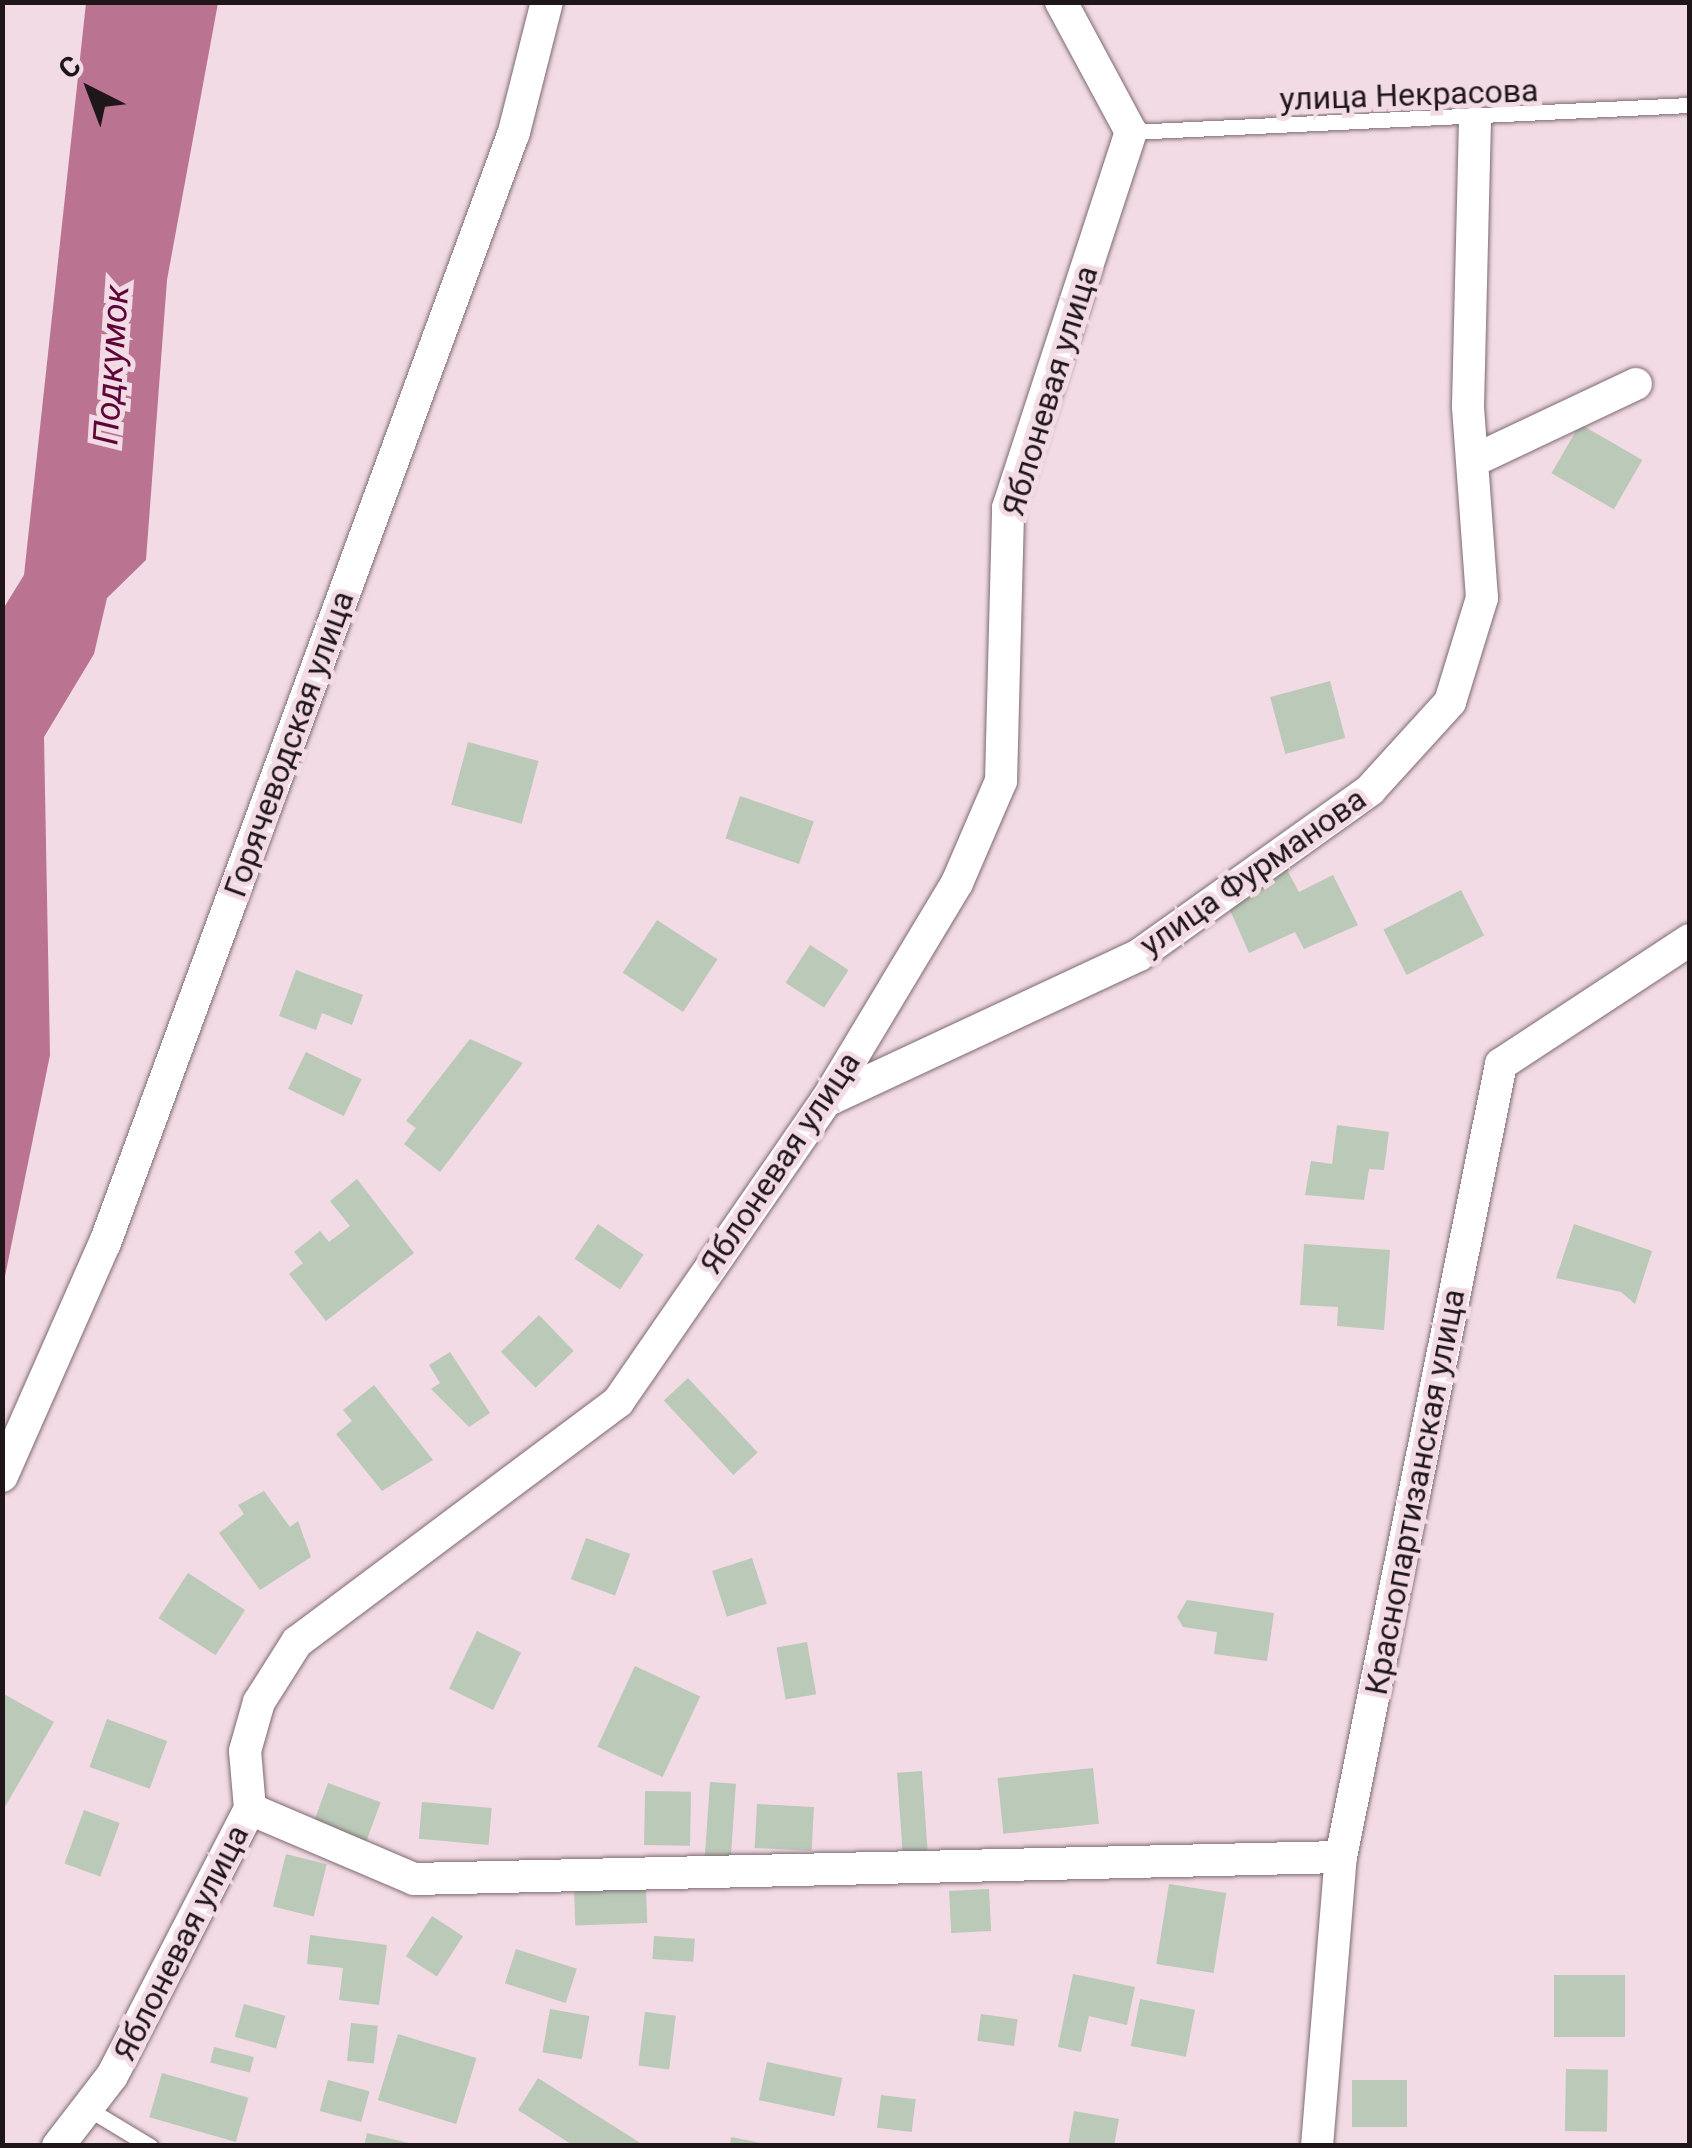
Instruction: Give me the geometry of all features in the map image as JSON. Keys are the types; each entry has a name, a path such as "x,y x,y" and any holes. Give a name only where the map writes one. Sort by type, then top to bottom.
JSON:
{"street":[{"name":"Горячеводская улица","path":"2,1476 112,1225 514,132 547,2"},
{"path":"1062,2 1131,132"},
{"name":"улица Фурманова","path":"826,1101 1139,955 1370,790 1455,684 1482,598 1475,460 1475,122"},
{"name":"Яблоневая улица","path":"58,2146 87,2108 250,1809 244,1751 259,1702 297,1642 618,1402 826,1101 957,883 1001,782 1008,508 1131,132"},
{"path":"1475,460 1636,384"},
{"name":"Краснопартизанская улица","path":"1317,2146 1341,1856 1501,1064 1690,940"},
{"path":"250,1809 414,1879 1341,1856"}],"lane":[{"name":"улица Некрасова","path":"1131,132 1475,122 1690,106"},
{"path":"87,2108 150,2146"}],"water":[{"name":"Подкумок","path":"86,3 218,3 167,280 146,560 107,598 94,654 44,737 50,1055 3,1286 3,609 24,575"}],"building":[{"path":"1580,424 1642,460 1614,509 1552,473"},
{"path":"1330,681 1345,738 1285,754 1270,697"},
{"path":"468,742 539,761 522,824 451,805"},
{"path":"740,796 814,821 799,864 725,839"},
{"path":"1281,859 1299,892 1333,875 1358,925 1304,949 1295,932 1249,953 1221,890"},
{"path":"1461,890 1484,935 1407,975 1383,929"},
{"path":"657,920 717,959 683,1012 623,973"},
{"path":"810,945 849,970 824,1008 785,983"},
{"path":"296,970 363,995 352,1025 322,1013 316,1030 279,1016"},
{"path":"470,1039 523,1063 440,1172 404,1144 416,1128 406,1121"},
{"path":"306,1052 362,1079 344,1116 288,1089"},
{"path":"1337,1125 1389,1132 1384,1170 1369,1169 1364,1200 1305,1195 1311,1161 1332,1164"},
{"path":"357,1179 414,1253 326,1321 289,1274 303,1263 294,1252 320,1231 329,1242 350,1226 330,1201"},
{"path":"598,1224 644,1255 620,1290 575,1259"},
{"path":"1574,1224 1652,1251 1635,1304 1621,1292 1556,1278"},
{"path":"1304,1244 1390,1250 1384,1330 1337,1326 1338,1307 1300,1305"},
{"path":"539,1315 574,1351 536,1388 501,1352"},
{"path":"450,1352 490,1413 469,1427 431,1389 440,1383 429,1365"},
{"path":"688,1378 758,1453 733,1475 664,1401"},
{"path":"374,1385 433,1460 382,1491 336,1434 352,1421 343,1410"},
{"path":"264,1491 290,1527 298,1521 311,1557 260,1590 219,1533 244,1514 238,1505"},
{"path":"586,1538 630,1554 615,1595 571,1579"},
{"path":"752,1558 767,1604 727,1617 712,1571"},
{"path":"188,1573 245,1610 216,1655 159,1618"},
{"path":"1187,1600 1274,1613 1267,1661 1214,1654 1217,1632 1183,1627 1177,1617"},
{"path":"477,1631 521,1652 493,1710 449,1689"},
{"path":"807,1642 816,1694 786,1700 776,1647"},
{"path":"635,1666 700,1696 663,1777 597,1747"},
{"path":"2,1693 54,1722 2,1812"},
{"path":"107,1719 167,1741 150,1789 90,1767"},
{"path":"1093,1768 1099,1824 1003,1834 998,1778"},
{"path":"922,1771 928,1851 903,1853 897,1773"},
{"path":"710,1782 736,1784 730,1862 705,1860"},
{"path":"328,1783 381,1802 366,1843 313,1823"},
{"path":"645,1791 691,1792 690,1846 644,1845"},
{"path":"422,1802 492,1808 489,1845 419,1839"},
{"path":"757,1804 814,1807 812,1851 755,1848"},
{"path":"84,1810 120,1823 100,1877 65,1864"},
{"path":"286,1854 327,1864 314,1917 273,1906"},
{"path":"1169,1884 1226,1893 1214,1973 1156,1964"},
{"path":"646,1888 647,1923 575,1925 574,1891"},
{"path":"989,1889 991,1931 951,1933 949,1891"},
{"path":"432,1916 463,1936 437,1976 406,1956"},
{"path":"310,1935 387,1945 379,2005 339,2000 343,1968 307,1964"},
{"path":"654,1936 695,1939 693,1962 652,1959"},
{"path":"516,1949 577,1969 566,2003 505,1983"},
{"path":"1073,1974 1135,1987 1127,2025 1089,2016 1081,2052 1058,2047"},
{"path":"1554,1975 1625,1975 1625,2037 1554,2037"},
{"path":"1140,1999 1195,2010 1186,2057 1131,2046"},
{"path":"244,2004 285,2016 276,2049 235,2037"},
{"path":"550,2009 589,2016 582,2059 542,2052"},
{"path":"645,2012 676,2016 669,2069 638,2066"},
{"path":"981,2014 1018,2019 1014,2046 977,2041"},
{"path":"351,2023 378,2026 374,2064 347,2061"},
{"path":"398,2034 476,2058 456,2124 378,2100"},
{"path":"214,2047 254,2057 250,2072 210,2063"},
{"path":"767,2062 842,2078 834,2116 759,2100"},
{"path":"1566,2069 1608,2070 1607,2132 1565,2131"},
{"path":"162,2073 249,2098 236,2142 149,2117"},
{"path":"538,2078 645,2146 574,2146 518,2110"},
{"path":"328,2080 370,2091 361,2122 320,2111"},
{"path":"1352,2080 1407,2080 1407,2127 1352,2127"},
{"path":"881,2095 916,2099 912,2132 877,2128"},
{"path":"1074,2111 1119,2119 1114,2146 1068,2146"},
{"path":"367,2133 413,2144 413,2146 364,2146"},
{"path":"731,2137 766,2144 766,2146 730,2146"}]}
